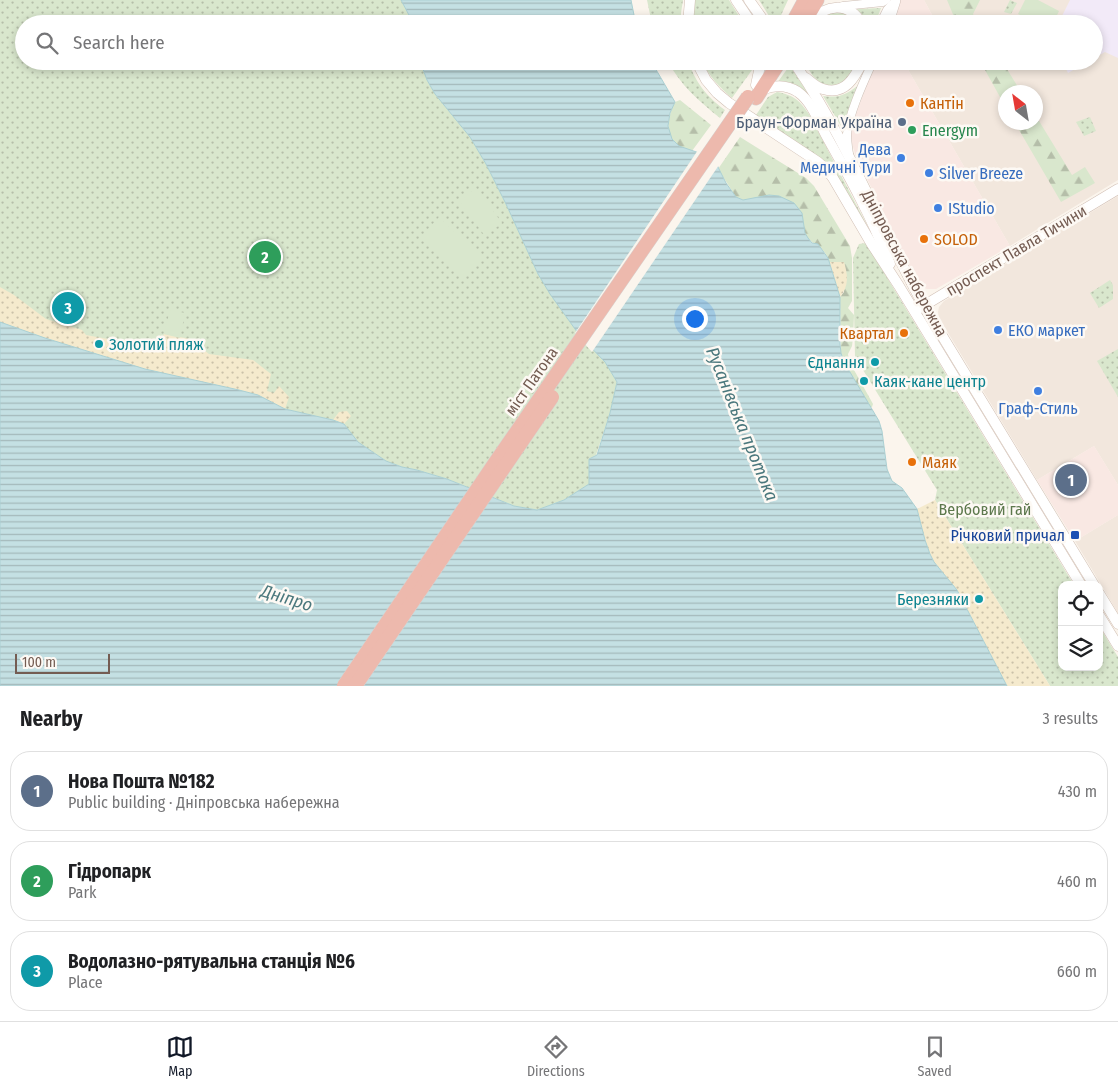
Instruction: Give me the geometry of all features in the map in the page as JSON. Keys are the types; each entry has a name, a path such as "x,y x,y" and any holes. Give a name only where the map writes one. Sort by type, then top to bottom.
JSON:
{"highway":[{"path":"810,15 817,0"},
{"path":"797,15 804,1"},
{"path":"755,93 766,70"},
{"path":"755,93 773,70"},
{"name":"міст Патона","path":"344,686 495,463 755,93"},
{"name":"міст Патона","path":"356,686 755,93"}],"main road":[{"path":"689,15 690,0"},
{"path":"736,0 746,15"},
{"path":"751,3 760,15"},
{"path":"816,15 822,10 843,6 855,15"},
{"name":"Дніпровська набережна","path":"701,70 717,93 729,103 818,162 833,178 1079,581"},
{"path":"755,93 759,70"},
{"name":"Дніпровська набережна","path":"798,70 825,111 850,156 924,306 1092,581"},
{"path":"803,76 823,89 833,90 843,88 851,83 858,70"},
{"name":"Дніпровська набережна","path":"755,93 774,85 787,86 804,97 836,154 880,240 899,286"},
{"name":"проспект Павла Тичини","path":"914,311 1118,188"},
{"path":"1103,600 1118,624"},
{"path":"1103,622 1118,646"}],"street":[{"path":"843,6 883,2 886,0"},
{"path":"884,15 896,0"},
{"path":"892,15 896,0"},
{"path":"850,156 847,141 849,122 869,70"}],"shaded area":[{"path":"900,0 924,0 932,15 894,15"},
{"path":"924,0 1118,0 1118,180 1010,246 908,70 1103,70 1103,15 932,15"},
{"path":"1070,0 1118,0 1118,58 1105,52 1103,53 1103,15 1062,15"},
{"path":"873,70 908,70 1010,246 936,289 927,289 921,286 855,154 851,137 852,124"},
{"path":"1118,196 1118,485 1094,446 1037,480 939,318 939,307 944,301"},
{"path":"1094,446 1118,485 1118,515 1075,541 1037,480"},
{"path":"1118,515 1118,613 1103,588 1103,581 1099,581 1075,541"}],"green space":[{"path":"0,0 401,0 409,15 15,15 15,70 423,70 435,94 470,137 486,164 538,274 580,335 605,362 617,382 610,413 596,455 589,459 589,484 564,500 537,510 514,506 447,479 386,461 358,442 344,424 333,420 285,409 271,401 239,390 145,369 0,322"},
{"path":"647,0 683,0 681,15 650,15"},
{"path":"695,0 729,0 738,15 693,15"},
{"path":"759,0 788,0 781,15 768,15"},
{"path":"947,0 980,0 974,15 953,15"},
{"path":"1010,0 1017,3 1011,14 1004,12"},
{"path":"1025,0 1038,0 1059,11 1057,15 1018,14"},
{"path":"881,8 878,15 862,15 857,9"},
{"path":"838,12 849,15 826,15"},
{"path":"674,70 692,70 702,88 712,100 725,110 720,118 698,99"},
{"path":"707,70 752,70 732,98"},
{"path":"786,70 793,70 809,95 798,87 777,83"},
{"path":"854,70 848,80 829,87 820,82 809,71"},
{"path":"985,70 1008,70 1017,85 998,85 998,93"},
{"path":"859,85 844,131 823,96 834,97 842,95"},
{"path":"777,92 796,99 809,114 869,229 832,169 756,115 768,97"},
{"path":"680,100 711,125 692,151 675,143 669,132 670,114 675,102"},
{"path":"1090,117 1096,131 1084,136 1076,122"},
{"path":"1043,127 1072,175 1085,167 1095,183 1061,202 1019,130 1043,130"},
{"path":"740,137 806,178 814,186 850,246 852,258 852,301 848,308 854,315 852,346 848,354 849,361 873,404 872,407 870,407 847,368 841,353 840,297 844,292 844,262 829,262 824,252 805,233 736,197 718,169"},
{"path":"476,188 502,223 485,236 459,201"},
{"path":"439,217 482,258 463,279 420,238"},
{"name":"Вербовий гай","path":"866,243 1072,581 1058,581 1058,671 1103,671 1103,633 1118,657 1118,686 1050,686 935,500 937,490 855,357 853,258 859,244"},
{"path":"1110,280 1113,285 1113,299 1099,308 1090,293"},
{"path":"170,310 185,313 180,338 164,334"},
{"path":"1118,349 1118,397 1097,361"}],"sand":[{"path":"829,262 844,262 847,280 845,289 840,297"},
{"name":"Золотий пляж","path":"0,287 46,319 82,330 86,335 157,348 164,334 190,339 209,354 253,360 271,374 267,391 274,393 279,386 289,397 285,409 258,395 145,369 0,322"},
{"path":"347,411 351,416 344,424 333,420 339,412"},
{"name":"Березняки","path":"935,500 1050,686 1007,686 957,590 934,562 930,554 917,509"}],"water":[{"path":"401,0 631,0 634,15 409,15"},
{"path":"423,70 656,70 675,102 670,113 668,126 672,139 679,146 711,157 736,197 743,200 769,195 779,196 794,203 802,213 805,233 808,238 812,243 818,244 828,258 840,297 841,353 844,362 879,421 887,469 892,481 902,488 917,509 925,540 934,562 957,590 1007,686 0,686 0,322 145,369 258,395 285,409 333,420 344,424 358,442 386,461 447,479 514,506 537,510 564,500 589,484 589,459 597,455 617,382 605,362 580,336 550,294 538,274 486,164 470,137 435,94"}],"pier":[{"path":"698,150 713,155 719,165 592,352 575,333"}],"place":[{"name":"Кантін","path":"910,103"},
{"name":"Браун-Форман Україна","path":"902,122"},
{"name":"Energym","path":"912,130"},
{"name":"Дева Медичні Тури","path":"901,158"},
{"name":"Silver Breeze","path":"929,173"},
{"name":"IStudio","path":"938,208"},
{"name":"SOLOD","path":"924,239"},
{"name":"Гідропарк","path":"265,257"},
{"name":"Водолазно-рятувальна станція №6","path":"68,308"},
{"name":"ЕКО маркет","path":"998,330"},
{"name":"Квартал","path":"904,333"},
{"name":"Золотий пляж","path":"99,344"},
{"name":"Єднання","path":"875,362"},
{"name":"Каяк-кане центр","path":"864,381"},
{"name":"Граф-Стиль","path":"1038,391"},
{"name":"Маяк","path":"912,462"},
{"name":"Нова Пошта №182","path":"1071,480"},
{"name":"Річковий причал","path":"1075,535"},
{"name":"Березняки","path":"979,599"}],"water label":[{"name":"Русанівська протока","path":"742,424"},
{"name":"Дніпро","path":"287,598"}]}
